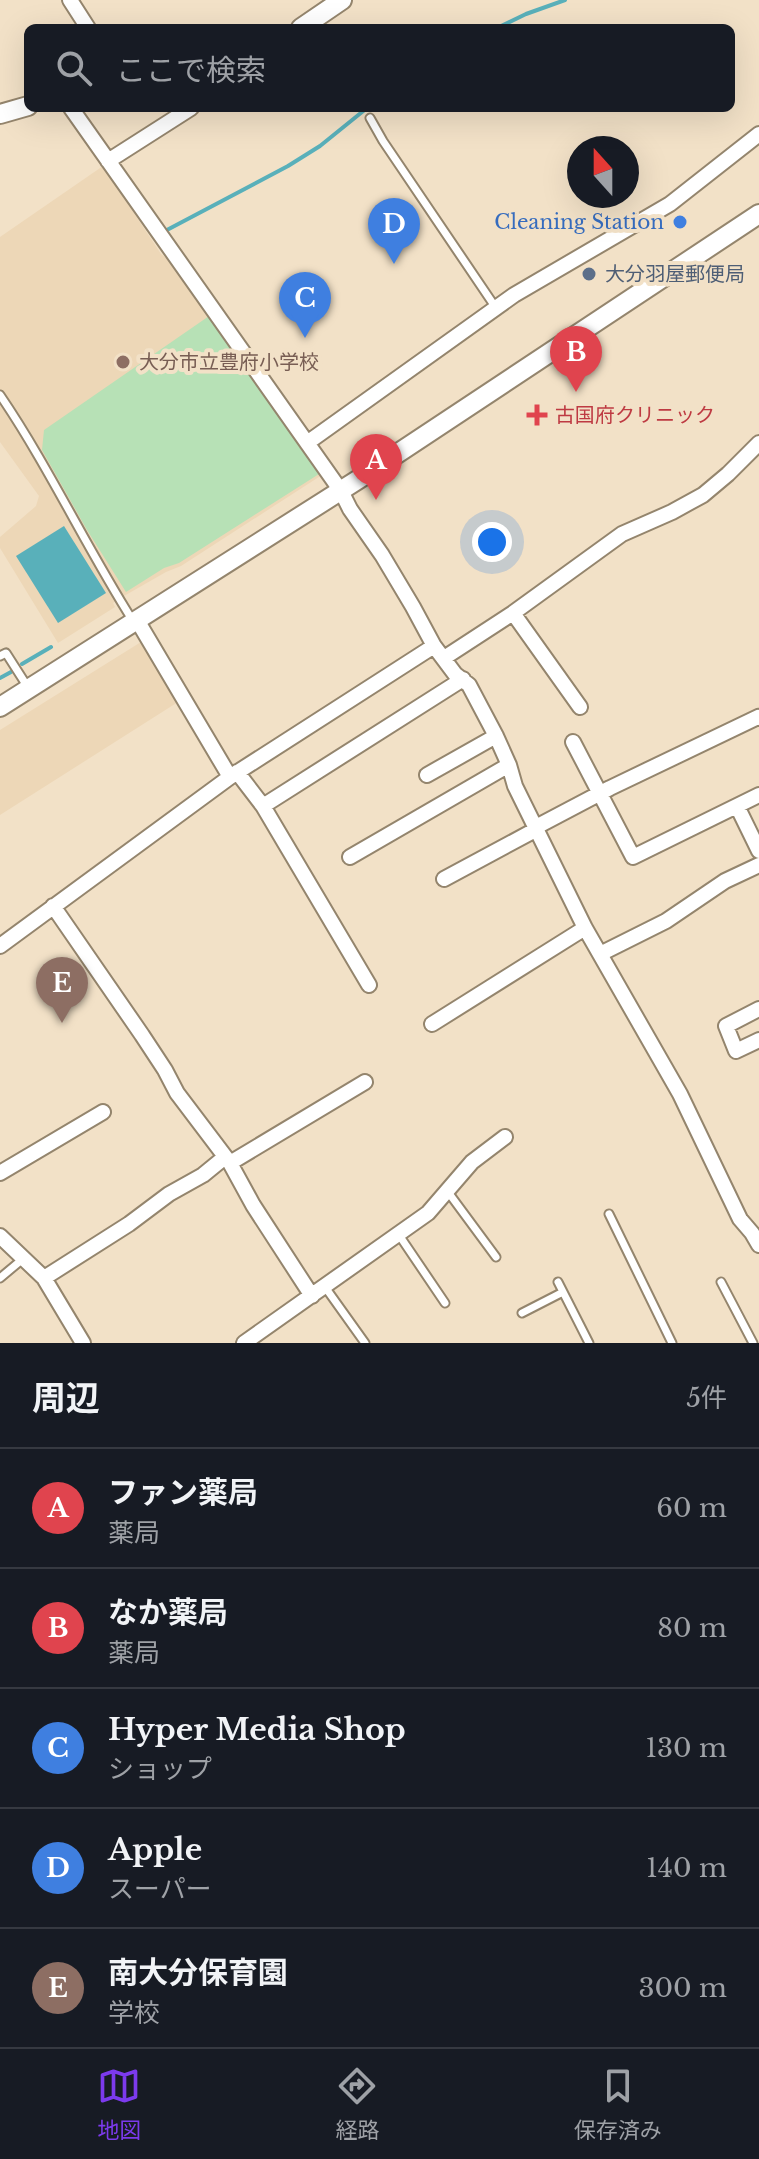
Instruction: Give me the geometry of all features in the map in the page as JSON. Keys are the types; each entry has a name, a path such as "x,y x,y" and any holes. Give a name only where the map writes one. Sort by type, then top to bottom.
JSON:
{"street":[{"path":"70,0 85,24"},
{"path":"307,24 342,0"},
{"path":"0,114 24,107"},
{"path":"74,112 341,491 406,594 434,646 455,674 463,679 496,736 515,786 585,928 680,1094 740,1219 757,1236"},
{"path":"108,161 185,112"},
{"path":"307,443 514,295 670,204 759,134"},
{"path":"0,707 341,491 759,214"},
{"path":"444,658 513,613 622,534 703,495 756,453"},
{"path":"513,613 580,707"},
{"path":"136,621 234,774 263,806 369,985"},
{"path":"0,946 234,774 434,646"},
{"path":"263,806 463,679"},
{"path":"444,879 600,794 759,718"},
{"path":"427,775 496,736"},
{"path":"573,742 633,857 759,795"},
{"path":"350,857 509,765"},
{"path":"600,954 666,921 725,881 758,865 737,806"},
{"path":"53,906 142,1035 177,1093 228,1160 253,1205 318,1291"},
{"path":"432,1024 585,928"},
{"path":"759,1009 726,1026 736,1051 759,1040"},
{"path":"44,1278 169,1194 365,1082"},
{"path":"0,1173 103,1112"},
{"path":"244,1343 428,1213 472,1162 505,1137"},
{"path":"0,1236 44,1278 83,1343"}],"lane":[{"path":"370,118 496,308"},
{"path":"0,395 25,431 104,575 136,621"},
{"path":"0,656 6,653 29,689"},
{"path":"448,1192 496,1257"},
{"path":"609,1214 672,1343"},
{"path":"399,1235 445,1303"},
{"path":"0,1278 24,1258"},
{"path":"558,1282 589,1343"},
{"path":"721,1282 753,1343"},
{"path":"318,1291 365,1343"},
{"path":"522,1313 563,1292"}],"shaded area":[{"name":"大分市立豊府小学校","path":"103,166 161,254 187,274 322,475 181,566 113,603 115,607 58,643 0,548 0,537 36,506 39,496 0,442 0,237"},
{"path":"141,642 178,702 0,815 0,730"}],"green space":[{"path":"212,314 319,474 179,563 164,568 126,592 42,450 44,430"}],"water":[{"path":"64,526 106,593 58,623 16,556"}],"waterway":[{"path":"505,24 565,0"},
{"path":"165,231 288,166 320,146 362,112"},
{"path":"22,664 51,647"},
{"path":"0,678 11,672"}],"place":[{"name":"Cleaning Station","path":"680,222"},
{"name":"Apple","path":"394,264"},
{"name":"大分羽屋郵便局","path":"589,274"},
{"name":"Hyper Media Shop","path":"305,338"},
{"name":"大分市立豊府小学校","path":"123,362"},
{"name":"なか薬局","path":"576,392"},
{"name":"古国府クリニック","path":"537,415"},
{"name":"ファン薬局","path":"376,500"},
{"name":"南大分保育園","path":"62,1023"}]}
